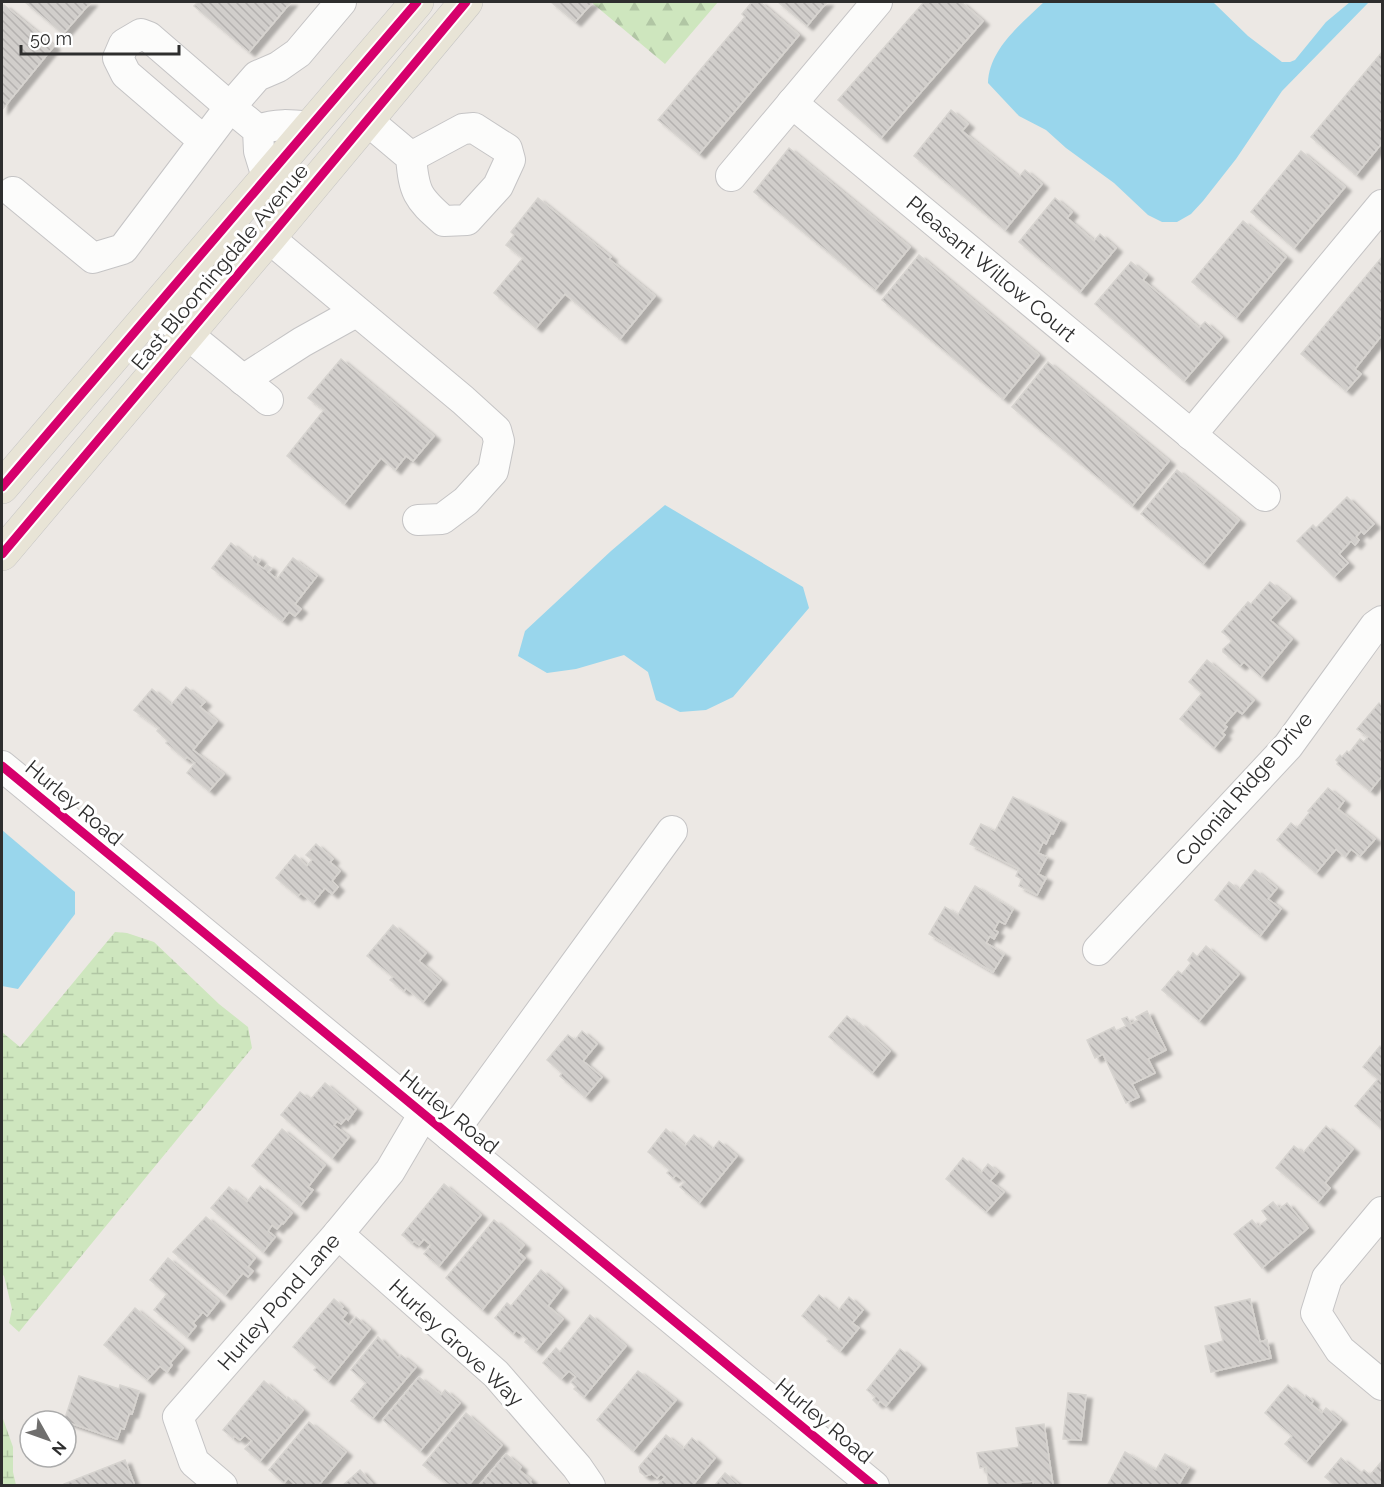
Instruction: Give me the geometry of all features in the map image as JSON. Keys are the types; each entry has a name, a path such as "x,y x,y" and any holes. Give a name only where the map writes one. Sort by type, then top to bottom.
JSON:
{"main road":[{"name":"East Bloomingdale Avenue","path":"2,487 417,2"},
{"name":"East Bloomingdale Avenue","path":"2,554 466,2"}],"street":[{"path":"13,192 93,258 123,249 230,107 257,76 278,67 298,53 341,2"},
{"path":"731,176 878,2"},
{"path":"204,141 126,74 118,58 124,44 141,34 149,37 258,130 259,151 267,177"},
{"name":"Pleasant Willow Court","path":"792,104 1264,496"},
{"path":"367,120 411,157"},
{"path":"258,130 270,125 290,124 311,127"},
{"path":"1191,435 1383,205"},
{"path":"269,238 496,430 499,441 493,471 466,501 442,519 418,520"},
{"path":"155,308 268,400"},
{"path":"243,380 302,342 356,312"},
{"name":"Colonial Ridge Drive","path":"1098,950 1288,746 1375,626 1383,621"},
{"name":"Hurley Road","path":"2,766 874,1485"},
{"path":"450,1137 672,831"},
{"name":"Hurley Pond Lane","path":"222,1485 194,1462 178,1417 390,1171 423,1115"},
{"path":"1383,1212 1327,1278 1316,1313 1340,1350 1383,1385"},
{"name":"Hurley Grove Way","path":"338,1234 496,1374 578,1467 590,1485"}],"green space":[{"path":"591,2 718,2 665,64"},
{"path":"115,932 127,933 154,942 219,1004 248,1027 252,1048 19,1332 9,1323 12,1309 2,1274 2,1032 20,1047"},
{"path":"2,1416 13,1447 13,1472 16,1485 2,1485"}],"water":[{"path":"1044,2 1213,2 1248,36 1282,62 1290,62 1295,60 1326,22 1350,2 1369,2 1282,91 1236,159 1191,214 1177,222 1162,222 1148,215 1114,183 1066,148 1046,130 1019,116 988,83 994,59 1000,48 1016,28"},
{"path":"665,505 803,587 809,608 733,697 706,710 680,712 656,700 648,672 624,655 576,669 547,673 518,656 525,631 611,551"},
{"path":"2,830 75,892 75,914 18,989 2,986"}],"building":[{"path":"25,2 91,2 63,34"},
{"path":"198,2 291,2 249,52 194,6"},
{"path":"551,2 593,2 575,22"},
{"path":"752,2 760,2 799,35 699,154 658,120 745,17 742,14"},
{"path":"778,2 827,2 807,26"},
{"path":"924,2 961,2 983,21 881,138 838,100"},
{"path":"4,5 54,46 2,110 2,8"},
{"path":"1382,52 1382,143 1356,175 1311,137"},
{"path":"951,110 968,124 962,131 1019,177 1025,170 1042,184 1005,230 914,156"},
{"path":"789,148 910,247 875,290 754,192"},
{"path":"1301,151 1345,187 1294,248 1251,212"},
{"path":"538,198 655,296 620,339 565,294 536,328 494,293 523,258 506,245 514,235 511,232"},
{"path":"1055,198 1072,212 1067,218 1094,241 1100,234 1116,248 1080,292 1019,242"},
{"path":"1243,221 1286,257 1236,318 1192,282"},
{"path":"919,255 1039,355 1003,399 882,300"},
{"path":"1382,257 1382,335 1355,369 1361,374 1346,391 1301,354"},
{"path":"1131,262 1147,275 1143,280 1199,328 1205,322 1222,337 1184,381 1095,304"},
{"path":"341,359 434,436 413,461 406,456 395,470 381,458 344,504 287,456 324,410 308,398"},
{"path":"1048,362 1169,461 1132,506 1012,407"},
{"path":"1177,470 1239,520 1203,564 1141,514"},
{"path":"1347,497 1374,524 1364,534 1361,531 1356,537 1359,540 1355,545 1351,541 1339,554 1348,563 1334,577 1297,541 1313,525 1316,528"},
{"path":"231,543 252,560 255,556 260,560 257,564 264,569 267,565 271,568 268,572 277,579 293,558 317,576 295,604 301,609 295,616 289,612 282,621 212,568"},
{"path":"1270,582 1290,598 1270,620 1292,639 1261,677 1244,662 1240,666 1223,652 1231,639 1222,632 1248,602 1251,604"},
{"path":"1207,660 1254,700 1242,714 1237,710 1224,725 1227,727 1222,733 1225,735 1214,748 1180,719 1202,693 1189,682"},
{"path":"186,687 205,702 200,707 217,721 193,750 224,774 209,791 187,773 195,763 187,757 185,759 166,743 168,741 157,731 159,728 134,710 152,689 171,705"},
{"path":"1379,703 1382,706 1382,776 1370,791 1337,764 1336,760 1347,751 1349,753 1360,739 1364,742 1368,737 1357,729"},
{"path":"1328,788 1344,801 1338,809 1375,839 1360,856 1351,849 1345,857 1336,849 1316,873 1277,840 1291,823 1297,828"},
{"path":"1013,797 1060,820 1046,844 1043,842 1038,853 1047,857 1038,874 1046,878 1037,895 1019,886 1022,879 1016,876 1019,869 970,844 981,824 995,831"},
{"path":"316,844 333,859 330,862 340,871 332,881 338,887 332,894 325,888 313,903 301,893 298,896 276,878 295,855 307,866 312,860 306,855"},
{"path":"1255,870 1277,888 1268,899 1281,909 1260,936 1215,900 1229,882 1239,890"},
{"path":"975,886 1013,909 1005,924 999,921 994,930 998,932 994,939 990,936 986,943 1004,954 993,972 929,934 945,907 958,915"},
{"path":"393,925 426,953 419,961 441,980 423,1002 406,988 404,991 390,980 393,977 367,956"},
{"path":"1206,946 1239,974 1199,1021 1162,990 1178,971 1182,974 1191,963 1188,960 1193,953 1197,957"},
{"path":"1147,1011 1166,1050 1148,1059 1155,1073 1132,1084 1139,1097 1126,1103 1103,1054 1095,1058 1087,1040 1114,1027 1116,1031 1126,1026 1122,1019 1127,1017 1131,1024 1138,1020 1136,1017"},
{"path":"847,1016 858,1025 859,1023 890,1051 872,1073 829,1037"},
{"path":"582,1031 597,1044 583,1061 602,1077 585,1097 560,1076 562,1073 547,1060 568,1035 575,1040"},
{"path":"1380,1046 1382,1048 1382,1129 1355,1106 1378,1079 1363,1067"},
{"path":"325,1083 356,1109 348,1120 346,1118 341,1124 337,1121 334,1125 349,1137 332,1158 281,1115 300,1092 310,1100"},
{"path":"1326,1126 1353,1149 1325,1183 1330,1188 1318,1202 1276,1168 1294,1146 1303,1153"},
{"path":"282,1129 325,1165 308,1187 313,1190 300,1206 252,1166"},
{"path":"666,1129 685,1146 694,1135 712,1150 719,1141 737,1156 699,1203 680,1187 685,1182 676,1175 673,1178 667,1173 670,1170 648,1152"},
{"path":"963,1158 981,1173 988,1164 998,1172 990,1181 1004,1192 986,1212 946,1179"},
{"path":"444,1184 481,1215 439,1266 424,1254 431,1245 424,1239 419,1245 414,1241 412,1243 402,1235"},
{"path":"260,1186 292,1213 277,1229 272,1225 268,1231 275,1237 263,1252 211,1208 229,1187 247,1202"},
{"path":"1273,1202 1279,1209 1287,1203 1308,1228 1262,1268 1234,1234 1252,1220 1258,1227 1268,1219 1262,1211"},
{"path":"206,1217 255,1258 248,1267 253,1271 248,1277 243,1273 225,1295 173,1252"},
{"path":"494,1220 524,1245 518,1252 525,1258 482,1310 446,1278"},
{"path":"168,1258 219,1301 207,1316 203,1312 193,1323 196,1326 187,1337 154,1310 167,1294 150,1280"},
{"path":"541,1270 562,1288 548,1306 563,1319 536,1351 516,1330 513,1334 495,1318 507,1303 511,1306"},
{"path":"819,1295 838,1311 849,1297 863,1310 852,1323 859,1328 840,1351 802,1316"},
{"path":"334,1299 347,1313 342,1319 349,1325 356,1317 370,1329 328,1381 314,1370 317,1367 293,1347"},
{"path":"1250,1299 1260,1342 1267,1340 1271,1358 1211,1372 1205,1346 1223,1341 1215,1307"},
{"path":"135,1308 183,1348 170,1363 172,1365 167,1372 160,1366 147,1380 104,1345"},
{"path":"590,1315 626,1346 584,1397 574,1389 576,1387 571,1382 576,1377 569,1371 561,1379 543,1363 556,1348 560,1352"},
{"path":"378,1337 398,1358 401,1355 416,1367 373,1418 351,1401 366,1383 351,1370"},
{"path":"900,1349 920,1365 886,1406 880,1401 877,1404 873,1400 875,1397 867,1390"},
{"path":"638,1371 676,1400 633,1451 597,1420"},
{"path":"79,1376 119,1389 120,1385 139,1391 132,1414 129,1414 124,1429 121,1428 117,1439 78,1426 78,1409 68,1409"},
{"path":"419,1377 441,1395 445,1390 460,1403 420,1451 383,1420"},
{"path":"264,1381 286,1400 288,1397 303,1410 260,1461 245,1449 252,1441 245,1435 240,1440 234,1436 233,1438 223,1430"},
{"path":"1288,1385 1304,1398 1306,1395 1313,1401 1311,1404 1322,1413 1326,1408 1341,1420 1306,1462 1285,1444 1292,1436 1265,1413"},
{"path":"1068,1393 1086,1395 1081,1440 1063,1439"},
{"path":"466,1413 502,1445 468,1486 451,1486 423,1465"},
{"path":"309,1422 346,1452 318,1486 297,1486 288,1478 284,1483 269,1470"},
{"path":"1044,1424 1053,1485 1034,1486 1033,1481 989,1486 986,1467 980,1468 977,1453 1019,1447 1016,1428"},
{"path":"666,1435 683,1449 692,1438 715,1458 692,1486 657,1486 665,1477 661,1474 657,1478 652,1474 645,1476 640,1472 639,1467"},
{"path":"1125,1452 1156,1470 1165,1454 1189,1467 1178,1486 1107,1486"},
{"path":"506,1454 521,1467 519,1470 531,1480 533,1486 479,1486"},
{"path":"1341,1458 1360,1474 1364,1470 1370,1475 1382,1461 1382,1486 1336,1486 1325,1477"},
{"path":"125,1460 135,1486 64,1486 64,1484"},
{"path":"360,1470 374,1486 342,1486"},
{"path":"725,1473 738,1484 740,1486 714,1486"}],"cycle path":[{"path":"2,487 417,2"},
{"path":"2,554 466,2"},
{"path":"2,766 874,1486"}]}
